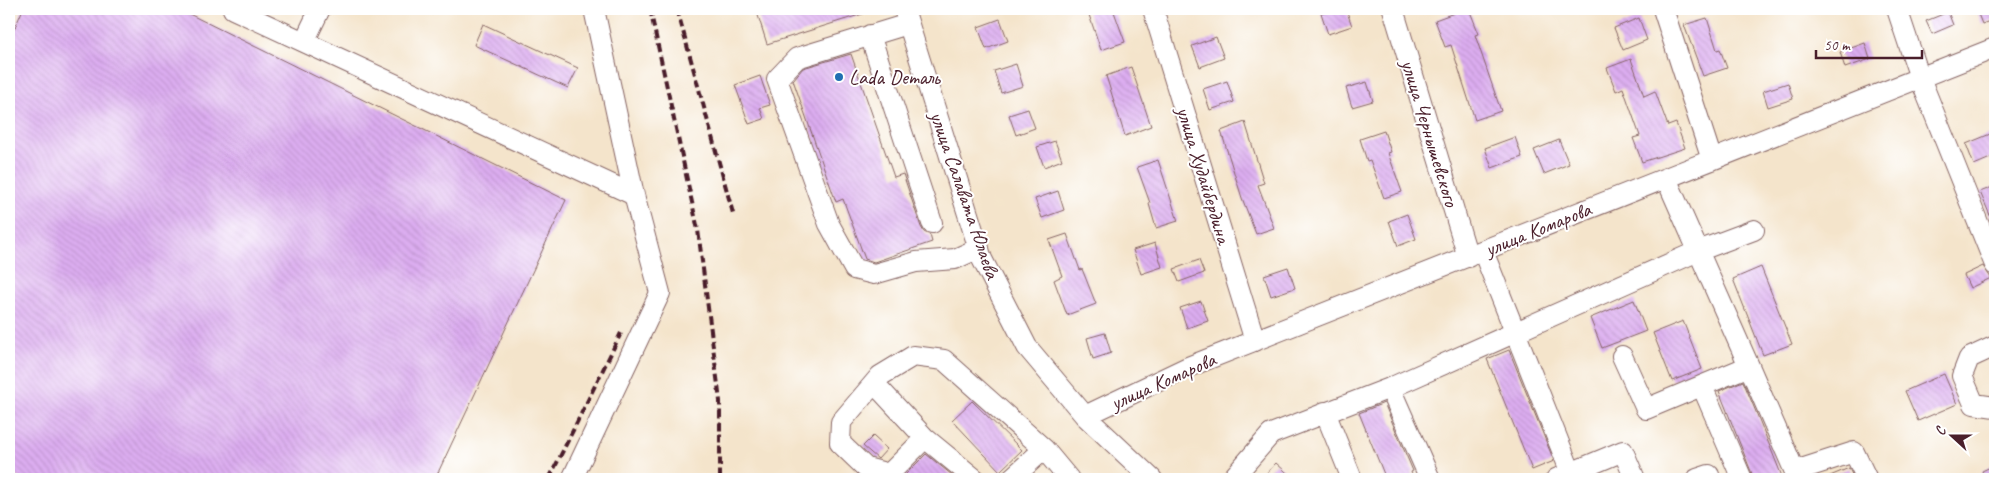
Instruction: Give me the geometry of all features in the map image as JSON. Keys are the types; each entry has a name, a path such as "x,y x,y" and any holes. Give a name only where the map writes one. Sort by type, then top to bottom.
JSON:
{"street":[{"path":"233,9 634,195"},
{"path":"304,42 320,9"},
{"path":"578,477 660,293 634,195 594,9"},
{"name":"улица Худайбердина","path":"1153,9 1255,341"},
{"name":"улица Чернышевского","path":"1393,9 1476,254 1515,332 1564,476"},
{"path":"1663,9 1712,160"},
{"path":"1897,9 1920,78 1995,265"},
{"path":"906,16 870,35 797,58 777,79 829,224 854,270 874,274 916,262 955,259 979,248"},
{"name":"улица Салавата Юлаева","path":"906,16 982,259 1027,347 1085,416 1152,479"},
{"path":"870,35 932,223"},
{"name":"улица Комарова","path":"1085,416 1188,368 1995,48"},
{"path":"1666,178 1750,366 1796,475 1854,452 1867,479"},
{"path":"1232,479 1271,434 1390,388 1698,250 1754,230"},
{"path":"1995,346 1969,358 1962,376 1974,404 1995,406"},
{"path":"925,438 889,474 866,468 840,443 841,422 880,376 913,356 944,360 1044,448 1069,479"},
{"path":"1622,356 1646,410 1750,366"},
{"path":"874,383 925,438 975,479"},
{"path":"1702,386 1742,479"},
{"path":"1390,388 1430,479"},
{"path":"1325,412 1352,479"},
{"path":"1011,479 1044,448"},
{"path":"1564,476 1623,451 1635,479"}],"building":[{"path":"23,9 179,9 566,200 435,479 21,479 9,473 9,41"},
{"path":"756,9 871,9 872,11 767,44"},
{"path":"1087,9 1113,9 1125,42 1101,50"},
{"path":"1333,9 1346,9 1352,26 1328,34 1321,13"},
{"path":"1469,9 1479,34 1475,35 1501,111 1475,120 1451,45 1445,47 1435,20"},
{"path":"1976,9 1995,9 1995,19 1982,24"},
{"path":"1948,12 1953,25 1932,34 1926,21"},
{"path":"1639,18 1647,40 1623,50 1614,28"},
{"path":"1707,18 1717,50 1720,49 1727,68 1703,76 1684,25"},
{"path":"1000,19 1008,41 986,49 978,27"},
{"path":"483,24 578,68 568,88 474,45"},
{"path":"1216,37 1224,58 1200,67 1192,46"},
{"path":"1865,43 1870,59 1845,68 1840,52"},
{"path":"851,54 894,177 903,174 921,227 924,232 930,235 932,242 874,262 865,259 843,199 836,202 793,80 803,68"},
{"path":"1631,59 1644,96 1655,91 1668,126 1676,123 1685,148 1642,162 1633,138 1640,136 1623,88 1616,91 1607,68"},
{"path":"1016,64 1023,86 1001,93 994,71"},
{"path":"1131,67 1151,126 1125,136 1106,76"},
{"path":"760,76 770,105 760,108 764,119 749,124 735,85"},
{"path":"1227,81 1234,102 1210,110 1203,89"},
{"path":"1367,82 1373,101 1352,107 1346,88"},
{"path":"1788,83 1793,99 1768,107 1763,91"},
{"path":"1028,109 1035,128 1016,135 1009,115"},
{"path":"1245,122 1264,183 1258,185 1274,228 1256,234 1242,198 1221,131"},
{"path":"1384,131 1391,152 1388,153 1402,192 1384,198 1370,160 1367,161 1360,139"},
{"path":"1995,132 1995,156 1974,165 1966,144"},
{"path":"1515,137 1522,157 1492,168 1485,148"},
{"path":"1559,140 1569,164 1544,174 1534,150"},
{"path":"1055,141 1062,160 1044,167 1037,147"},
{"path":"1158,160 1178,221 1156,228 1150,203 1137,167"},
{"path":"1995,186 1995,227 1980,192"},
{"path":"1058,191 1064,210 1042,218 1035,199"},
{"path":"1407,214 1416,239 1398,246 1389,221"},
{"path":"1067,234 1080,270 1082,269 1096,304 1067,315 1054,280 1062,276 1049,240"},
{"path":"1155,243 1162,267 1141,274 1133,250"},
{"path":"1199,260 1204,273 1179,282 1174,269"},
{"path":"1983,266 1991,278 1970,288 1964,275"},
{"path":"1288,267 1295,288 1271,296 1264,275"},
{"path":"1761,267 1792,344 1763,355 1733,279"},
{"path":"1634,300 1646,331 1602,348 1590,318"},
{"path":"1201,301 1208,321 1187,328 1180,308"},
{"path":"1683,321 1702,369 1672,381 1653,333"},
{"path":"1105,333 1111,353 1093,359 1087,338"},
{"path":"1509,350 1554,461 1532,470 1487,359"},
{"path":"1944,374 1957,404 1918,421 1905,391"},
{"path":"1743,381 1783,479 1754,479 1719,391"},
{"path":"972,401 1022,450 1000,471 952,420"},
{"path":"1384,403 1413,471 1411,472 1414,479 1386,479 1359,413"},
{"path":"873,436 887,449 878,459 863,446"},
{"path":"926,454 957,479 901,479"},
{"path":"1276,463 1294,479 1261,479"},
{"path":"1995,465 1995,479 1985,479 1982,471"},
{"path":"1849,468 1854,479 1823,479"}],"railway":[{"path":"650,9 698,230 720,401 720,479"},
{"path":"677,9 734,217"},
{"path":"549,479 621,333"}],"place":[{"name":"Lada Dеталь","path":"839,77"}]}
